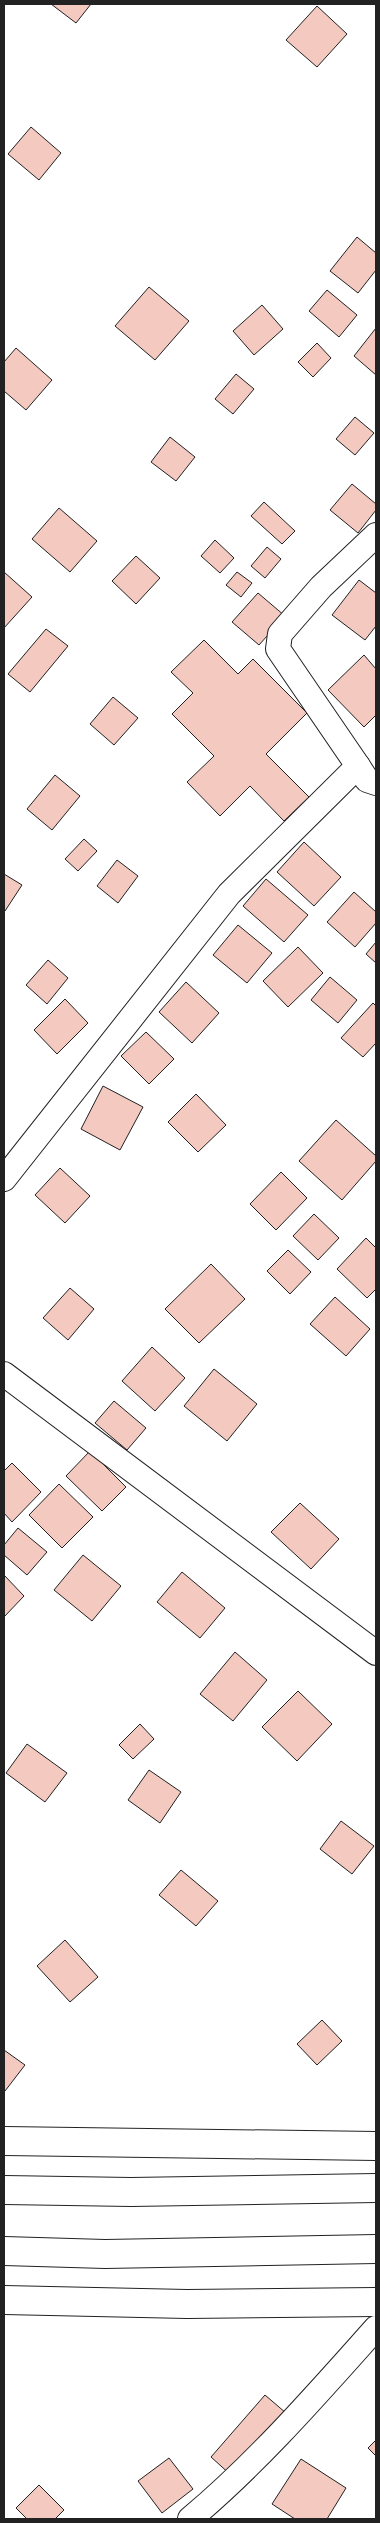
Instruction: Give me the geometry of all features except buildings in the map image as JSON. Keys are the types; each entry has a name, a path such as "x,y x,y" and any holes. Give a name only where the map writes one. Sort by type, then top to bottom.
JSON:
{"main road":[{"path":"4,2140 376,2146"},
{"path":"4,2190 131,2192 376,2188"},
{"path":"4,2251 104,2254 376,2249"},
{"path":"4,2300 187,2304 376,2302"}],"street":[{"path":"376,535 321,587 280,634 278,649 367,780 376,782"},
{"path":"4,1179 229,894 358,766"},
{"path":"4,1374 376,1653"},
{"path":"190,2519 218,2495 294,2420 376,2328"}]}
